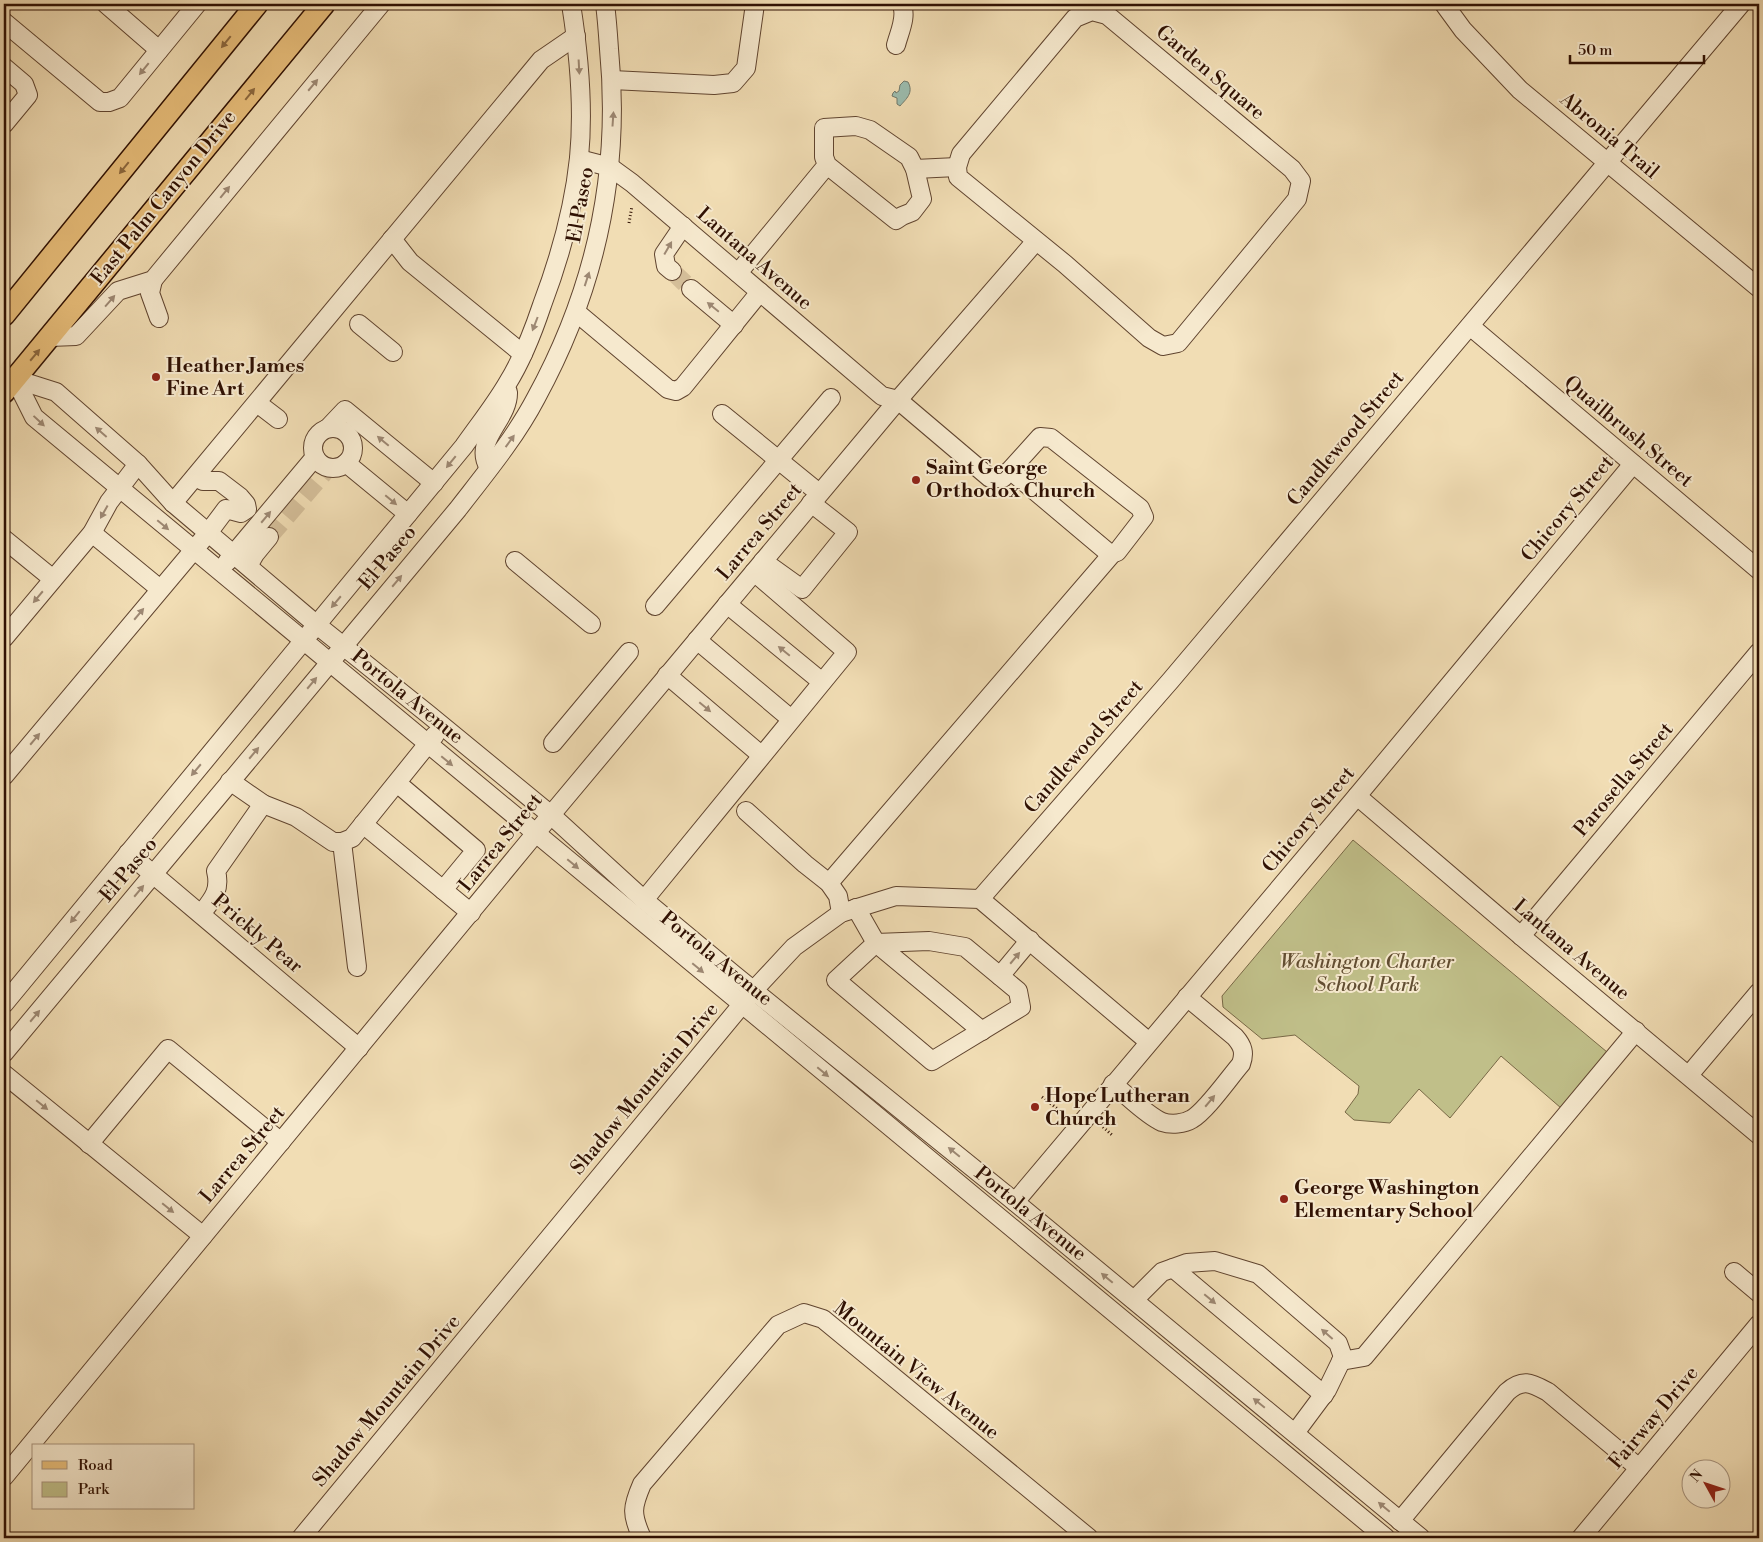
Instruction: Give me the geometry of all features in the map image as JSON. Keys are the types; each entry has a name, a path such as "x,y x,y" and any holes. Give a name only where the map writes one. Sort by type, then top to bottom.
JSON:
{"main road":[{"path":"4,315 257,4"},
{"name":"East Palm Canyon Drive","path":"7,380 50,337 324,4"}],"street":[{"path":"106,4 159,50"},
{"path":"4,22 100,102 109,102 120,98 197,4"},
{"path":"158,318 150,293 153,280 381,4"},
{"name":"El Paseo","path":"4,1004 274,676 310,637 464,446 508,384 523,354 553,276 568,219 579,159 580,96 576,36 571,4"},
{"name":"El Paseo","path":"4,1054 336,651 452,516 517,431 536,399 576,312 590,272 601,226 610,167 613,110 605,4"},
{"path":"612,80 714,85 733,83 746,68 755,4"},
{"path":"896,44 903,16 901,4"},
{"name":"Abronia Trail","path":"1444,4 1469,38 1520,90 1759,288"},
{"name":"Candlewood Street","path":"980,899 1171,680 1741,4"},
{"name":"Garden Square","path":"1092,11 1107,15 1292,169 1301,181 1298,199 1178,343 1163,346 1149,338 1065,264 958,177 957,167 961,154 1075,18 1092,11"},
{"path":"174,503 541,60 576,36"},
{"path":"4,67 24,84 28,95 4,124"},
{"path":"856,126 870,130 909,157 915,169 922,199 912,212 896,220 827,165 824,157 824,128 856,126"},
{"name":"Lantana Avenue","path":"579,159 610,167 635,186 882,396 898,400 990,478 1002,478 1010,470"},
{"path":"738,273 827,165"},
{"path":"915,169 957,167"},
{"path":"672,271 666,266 664,254 683,226"},
{"path":"392,239 410,262 523,354"},
{"name":"Larrea Street","path":"6,1469 282,1142 815,498 1036,241"},
{"path":"50,337 76,336 118,291 153,280"},
{"path":"691,289 734,325"},
{"path":"576,312 668,388 676,391 683,387 760,292"},
{"path":"359,324 393,352"},
{"name":"Quailbrush Street","path":"1470,326 1759,570"},
{"path":"7,380 34,417 217,569 230,571 242,578 310,637"},
{"name":"Portola Avenue","path":"7,380 56,392 138,464 174,503 248,566 310,637 336,651 439,723 551,815 644,900 1015,1202 1421,1538"},
{"path":"489,468 485,461 486,444 504,410 508,396 508,384"},
{"path":"655,606 831,398"},
{"path":"257,403 278,419"},
{"path":"323,466 312,448 314,441 317,435 328,428 345,410 434,483"},
{"path":"722,414 778,460 848,532 802,589 758,567"},
{"path":"197,553 211,554 222,563 226,563 323,466 340,467 346,463 353,452 351,438 342,429 328,428"},
{"path":"829,883 1112,554 1117,552 1144,517 1140,508 1051,438 1040,438 1010,470 1112,554"},
{"path":"346,463 408,514"},
{"path":"4,638 92,533 110,502 138,464"},
{"name":"Chicory Street","path":"1015,1202 1358,796 1633,464"},
{"path":"4,776 160,589 197,553 208,533 226,509 240,513 246,509 246,504 219,481 203,481 195,477"},
{"path":"92,533 160,589"},
{"path":"248,566 269,537"},
{"path":"4,539 53,579"},
{"path":"516,561 591,624"},
{"path":"644,900 847,652 758,567"},
{"path":"727,604 822,682"},
{"name":"Portola Avenue","path":"310,637 336,651 428,744 535,834 1386,1538"},
{"path":"697,640 791,719"},
{"name":"Parosella Street","path":"1521,936 1759,652"},
{"path":"557,747 634,655"},
{"path":"667,675 761,755"},
{"path":"230,781 263,804 296,817 333,842 342,842 352,838 397,783 428,744 439,723"},
{"path":"397,783 476,850 443,890"},
{"name":"Lantana Avenue","path":"1358,796 1521,936 1759,1135"},
{"path":"201,914 214,899 217,892 219,882 216,872 263,804"},
{"path":"746,811 829,883 848,910 876,943 982,1031"},
{"path":"363,824 471,913"},
{"path":"342,842 357,967"},
{"name":"Prickly Pear","path":"128,853 359,1048"},
{"name":"Shadow Mountain Drive","path":"301,1538 754,990 794,947 848,910 896,896 980,899"},
{"path":"980,899 1149,1042"},
{"path":"1000,976 1030,940"},
{"path":"929,941 965,947 1018,991 1021,1007 932,1061 836,980 876,943 929,941"},
{"path":"1689,1076 1759,992"},
{"path":"1113,1084 1161,1121 1172,1124 1183,1122 1191,1120 1200,1113 1241,1064 1244,1057 1243,1049 1235,1037 1187,997"},
{"path":"1341,1361 1364,1357 1636,1031"},
{"path":"89,1144 168,1049 282,1142"},
{"path":"4,1074 203,1236"},
{"path":"1134,1300 1162,1272 1188,1263 1215,1261 1258,1274 1338,1343 1343,1356 1324,1395 1295,1433"},
{"path":"1173,1268 1324,1395"},
{"path":"1734,1272 1759,1293"},
{"name":"Mountain View Avenue","path":"642,1538 634,1522 634,1503 642,1484 778,1326 804,1313 823,1320 1089,1538"},
{"name":"Fairway Drive","path":"1581,1538 1759,1324"},
{"path":"1400,1521 1507,1392 1513,1386 1522,1383 1533,1384 1548,1392 1639,1468"}],"path":[{"path":"1042,1097 1064,1114"},
{"path":"1103,1127 1112,1135"}],"green space":[{"name":"Washington Charter School Park","path":"1353,840 1607,1052 1561,1108 1501,1056 1450,1118 1419,1089 1390,1123 1354,1120 1345,1112 1358,1094 1359,1086 1295,1035 1262,1039 1223,1007 1222,996"}],"shaded area":[{"path":"904,81 908,82 910,86 910,93 900,106 897,104 897,98 892,96 895,91 896,93 899,91 900,85"}],"tunnel":[{"path":"672,271 691,289"},
{"path":"269,537 325,472"}],"place":[{"name":"Heather James Fine Art","path":"156,377"},
{"name":"Saint George Orthodox Church","path":"916,480"},
{"name":"Hope Lutheran Church","path":"1035,1107"},
{"name":"George Washington Elementary School","path":"1284,1199"}]}
